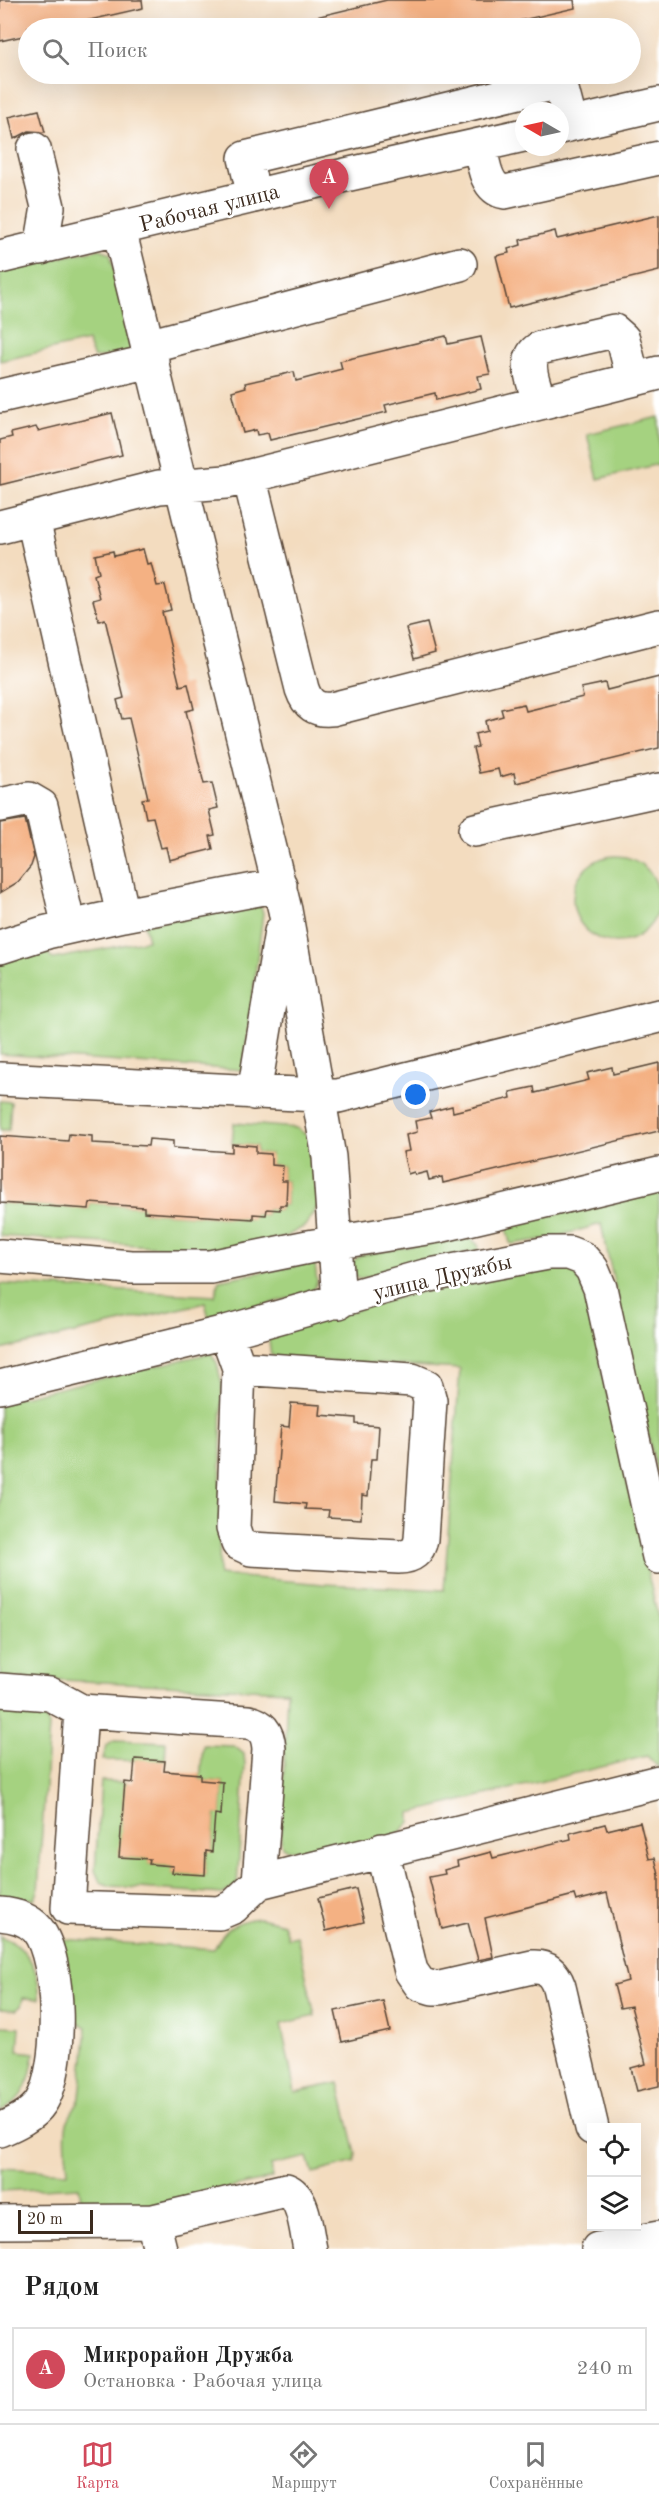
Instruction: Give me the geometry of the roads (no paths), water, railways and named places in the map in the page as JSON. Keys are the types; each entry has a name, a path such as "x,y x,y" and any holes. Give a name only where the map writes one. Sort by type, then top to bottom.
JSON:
{"street":[{"path":"254,196 246,158 552,84"},
{"path":"560,84 563,102"},
{"path":"569,125 659,104"},
{"name":"Рабочая улица","path":"0,257 515,137"},
{"path":"480,145 490,182 496,189 505,192 659,158"},
{"path":"34,149 48,207 41,248"},
{"path":"119,229 283,897 330,1167 339,1302"},
{"path":"0,396 460,264"},
{"path":"0,527 146,490 183,484 210,484 249,476 540,403 646,376 621,335 614,331 540,348 533,352 530,364 540,403"},
{"path":"249,476 304,696 319,710 339,707 659,626"},
{"path":"33,519 123,915"},
{"path":"475,830 659,790"},
{"path":"0,805 29,799 41,806 69,927"},
{"path":"0,947 69,927 123,915 283,897"},
{"path":"254,1093 283,897"},
{"path":"0,1079 319,1097 360,1092 659,1016"},
{"path":"0,1256 131,1267 194,1268 439,1226 659,1174"},
{"name":"улица Дружбы","path":"0,1387 226,1332 418,1278 562,1252 582,1257 592,1269 600,1288 657,1540"},
{"path":"226,1332 239,1368 233,1528 238,1543 251,1548 399,1557 409,1556 417,1550 421,1539 430,1401 426,1386 412,1380 239,1368"},
{"path":"0,1690 50,1694 81,1711 255,1723 264,1730 268,1749 259,1882"},
{"path":"68,1908 81,1711"},
{"path":"38,1930 68,1908 219,1913 233,1907 259,1882 659,1782"},
{"path":"382,1850 411,1971 420,1984 440,1988 532,1967 543,1967 553,1974 559,1987 591,2123"},
{"path":"0,1914 24,1920 38,1930 51,1958 56,1992 56,2026 47,2091 37,2108 0,2130"},
{"path":"0,2222 156,2235 286,2190 294,2194 299,2203 310,2249"},
{"path":"612,2240 659,2238"}],"place":[{"name":"Микрорайон Дружба","path":"329,209"}]}
